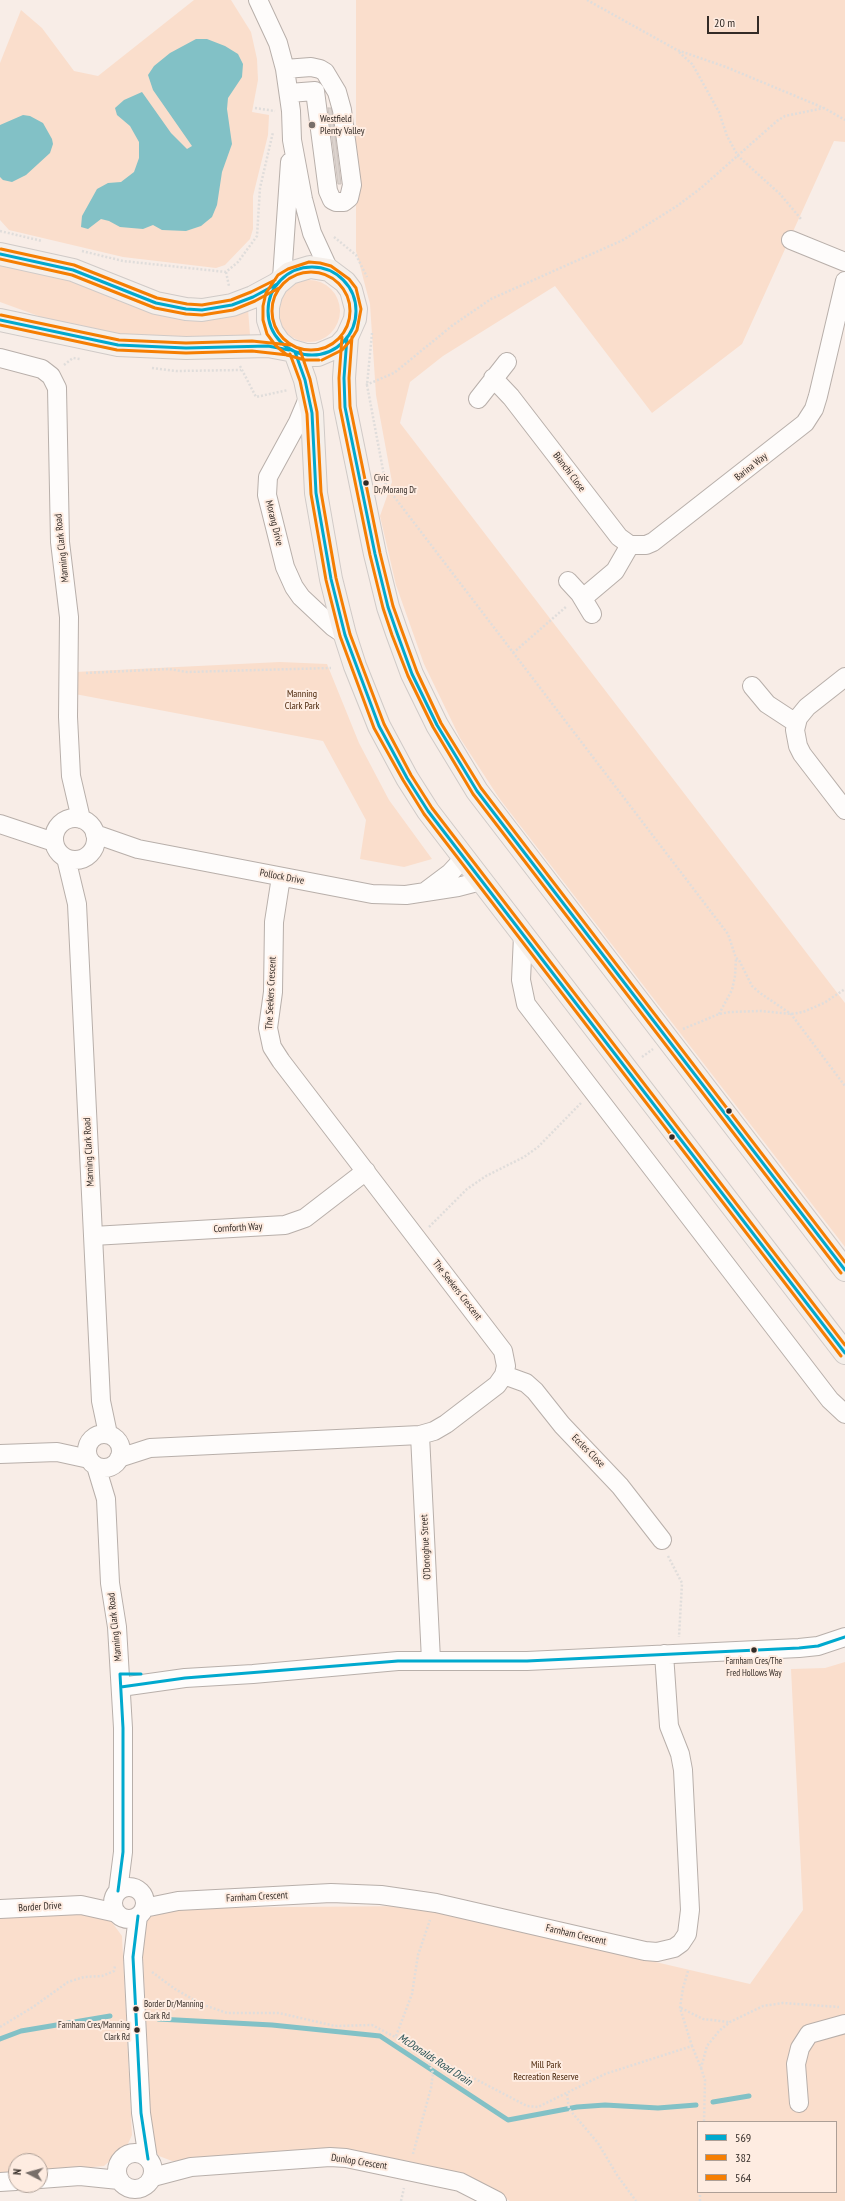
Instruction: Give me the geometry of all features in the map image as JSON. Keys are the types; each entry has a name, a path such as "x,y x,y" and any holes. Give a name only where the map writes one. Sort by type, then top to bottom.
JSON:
{"main road":[{"path":"0,254 73,270 156,303 186,309 202,310 232,305 252,297 279,281 290,272 310,267 329,270 345,282 354,300 355,319 348,337 344,378 345,407 375,554 396,633 412,674 437,725 477,791 845,1270"},
{"path":"279,281 271,295 268,307 268,320 272,332 279,342 292,351 309,396 312,412 316,493 331,579 345,635 355,666 379,726 407,778 428,811 845,1353"},
{"path":"0,320 118,345 186,348 258,346 292,351 306,355 329,352 339,346 348,337"}],"street":[{"path":"258,0 278,43 285,69 289,93 280,113 292,140 307,216 315,240 329,270"},
{"path":"285,69 311,67 325,72 337,92 342,110 352,185 349,198 340,203 332,200 328,190 315,91 325,72"},
{"path":"289,93 315,91"},
{"path":"279,281 292,140"},
{"path":"791,240 845,262"},
{"name":"Barina Way","path":"630,545 637,546 653,542 805,423 814,409 818,396 845,280"},
{"name":"Manning Clark Road","path":"0,358 42,369 51,376 56,388 59,428 58,510 69,617 68,673 71,776 68,800 58,830"},
{"path":"478,398 507,362"},
{"name":"Bianchi Close","path":"494,378 511,397 619,537 630,545"},
{"name":"Morang Drive","path":"309,396 304,411 268,477 267,495 285,567 294,588 305,601 333,627 345,635"},
{"path":"583,598 615,571 630,545"},
{"path":"568,581 583,598 592,614"},
{"path":"845,677 807,706 796,723 795,738 802,754 845,810"},
{"path":"752,686 766,704 796,723"},
{"name":"Manning Clark Road","path":"71,776 81,819"},
{"path":"68,819 81,819 91,826 91,847 78,860 66,858 58,851 58,830 68,819"},
{"path":"4,825 58,830"},
{"name":"Manning Clark Road","path":"76,904 91,847"},
{"name":"Pollock Drive","path":"91,847 138,850 372,894 406,895 458,887 481,881"},
{"name":"Manning Clark Road","path":"66,858 76,904 110,1583 117,1627 124,1728 123,1852 132,1899 125,1958"},
{"name":"Pollock Drive","path":"426,891 450,873 464,858"},
{"name":"The Seekers Crescent","path":"280,877 274,922 274,974 269,1037 281,1061 503,1351 506,1366 504,1374"},
{"path":"523,936 521,980 526,1004 830,1400 845,1414"},
{"name":"Cornforth Way","path":"93,1236 285,1225 305,1218 366,1171"},
{"path":"0,1454 103,1451 420,1434 434,1431 446,1424 497,1385 504,1374"},
{"name":"Eccles Close","path":"504,1374 526,1383 535,1391 562,1425 620,1486 662,1540"},
{"name":"O'Donoghue Street","path":"420,1434 431,1660"},
{"path":"120,1680 253,1674 357,1664 431,1660 527,1661 799,1648 818,1646 845,1637"},
{"name":"Farnham Crescent","path":"132,1899 178,1901 356,1893 400,1897 436,1903 645,1951 668,1950 681,1943 687,1934 690,1910 683,1770 680,1754 669,1726 673,1654"},
{"name":"Border Drive","path":"0,1910 81,1905 132,1899 130,1919 81,1905"},
{"name":"Manning Clark Road","path":"118,1915 125,1958 141,2113 135,2178"},
{"path":"799,2104 796,2064 800,2048 809,2034 845,2024"},
{"name":"Dunlop Crescent","path":"48,2178 80,2176 135,2178 190,2167 330,2157 346,2158 409,2170 460,2182 497,2201"}],"path":[{"path":"587,0 677,50 726,68 824,108 845,120"},
{"path":"677,50 692,64 699,76 719,112 726,136 738,156 780,194 801,219"},
{"path":"255,108 280,113"},
{"path":"719,1014 732,990 736,958 728,934 386,486 367,385 394,373 459,321 491,299 602,250 645,227 695,193 777,121 785,116 824,108"},
{"path":"77,250 123,261 226,272 238,262 257,236 260,188 274,128"},
{"path":"0,231 46,242"},
{"path":"513,653 574,600 583,598"},
{"path":"68,673 169,669 194,672 331,668"},
{"path":"736,958 739,960 752,986 791,1014 845,1086"},
{"path":"662,1540 682,1583 682,1595 673,1654"},
{"path":"396,2036 412,1994 418,1955 436,1903"},
{"path":"0,2027 33,2007 68,1982 84,1977 102,1976 114,1971 125,1958"},
{"path":"688,1971 682,1988 680,2008 705,2080 704,2121"},
{"path":"153,1973 175,1989 201,2004 227,2013 279,2013 335,2026 372,2025 396,2036 527,2106 538,2107 605,2074 692,2046"},
{"path":"701,2068 707,2046 719,2031 730,2022 763,2006 774,2003 835,2005 845,2009"},
{"path":"680,2008 703,2019 730,2022"},
{"path":"401,2201 431,2088 433,2073 425,2052"},
{"path":"567,2094 569,2110 602,2147 617,2175 636,2201"}],"green space":[{"path":"194,0 231,0 251,32 257,59 258,80 252,112 269,115 268,135 253,196 253,229 250,239 225,265 216,268 123,257 9,230 0,220 0,63 21,10 42,28 74,71 98,76"},
{"path":"356,0 845,0 845,142 834,141 742,344 652,413 555,286 443,356 410,382 400,423 845,1003 845,1247 499,798 460,738 424,664 396,585 380,516 392,482 376,395 370,304 356,251"},
{"path":"0,264 248,309 250,335 187,338 126,336 66,326 0,302"},
{"path":"303,280 315,280 331,289 338,299 340,311 338,323 331,333 315,342 303,342 292,337 283,328 278,317 278,305 283,294 292,285"},
{"name":"Manning Clark Park","path":"280,662 327,664 359,743 389,800 432,859 404,867 360,859 366,820 323,741 75,694 75,672"},
{"name":"Mill Park Recreation Reserve","path":"845,1662 845,2201 510,2201 463,2175 226,2158 172,2161 159,2156 152,2143 142,1937 145,1920 149,1914 168,1908 415,1906 750,1984 803,1910 791,1669 825,1668"},
{"path":"82,1912 111,1921 122,1936 132,2135 127,2146 104,2166 48,2171 48,2153 8,2153 8,2175 0,2176 0,1917"}],"water":[{"path":"196,39 207,39 225,46 238,54 243,64 242,77 228,98 227,109 232,144 222,172 217,205 212,217 201,226 186,231 162,230 153,225 143,229 120,227 109,221 101,219 88,229 81,227 82,216 97,189 108,183 121,182 134,172 139,158 139,142 130,126 117,115 115,108 124,100 142,92 171,133 187,149 192,146 153,90 148,75 154,66 170,53"},
{"path":"23,115 30,116 43,123 52,139 53,144 50,153 26,175 12,182 3,180 0,177 0,125"}],"building":[{"path":"328,108 331,108 332,112 341,184 338,184"}],"waterway":[{"name":"McDonalds Road Drain","path":"0,2039 21,2031 110,2016"},
{"name":"McDonalds Road Drain","path":"158,2019 272,2025 380,2036 508,2120 577,2107 605,2105 658,2108 696,2105"},
{"name":"McDonalds Road Drain","path":"713,2102 749,2096"}],"transit line":[{"name":"564","path":"1,249 74,265 157,298 187,304 202,305 231,300 275,280"},
{"name":"569","path":"0,254 73,270 156,303 186,309 202,310 232,305 253,297 277,284"},
{"name":"382","path":"0,259 72,275 155,308 186,314 202,315 233,310 255,301 279,288"},
{"name":"564","path":"287,355 276,346 267,334 263,320 263,306 266,293 278,275 288,269 309,262 320,263 331,266 349,279 356,288 361,309 357,330 351,340 342,350 322,360"},
{"name":"569","path":"312,267 329,271 343,280 352,294 356,311 352,328 343,342 329,351 312,355 295,351 281,342 272,328 268,311 272,294 281,280 295,271 312,267"},
{"name":"382","path":"311,272 326,275 338,284 347,296 350,311 347,326 338,338 326,347 311,350 296,347 284,338 275,326 272,311 275,296 284,284 296,275 311,272"},
{"name":"564","path":"1,315 119,340 186,343 252,341 290,345"},
{"name":"569","path":"0,320 118,345 186,348 268,346 289,350"},
{"name":"382","path":"0,325 117,350 186,353 252,351 288,355"},
{"name":"382","path":"342,337 339,378 340,408 370,555 383,608 392,635 408,676 433,727 473,794 841,1273"},
{"name":"569","path":"347,337 344,378 345,407 375,554 388,607 397,633 412,674 437,725 477,791 845,1270"},
{"name":"564","path":"352,337 349,378 350,406 380,553 393,606 417,672 441,723 481,788 845,1262"},
{"name":"564","path":"300,350 310,379 317,412 321,492 336,578 350,634 384,724 411,775 432,808 845,1345"},
{"name":"569","path":"295,352 305,380 312,413 316,493 331,579 345,635 379,726 407,778 428,811 845,1353"},
{"name":"382","path":"290,354 300,381 307,414 311,494 326,580 340,636 374,728 424,814 841,1356"},
{"name":"564","path":"287,355 305,360 319,360"},
{"name":"569","path":"121,1687 185,1678 398,1661 527,1661 799,1648 818,1646 845,1637"},
{"name":"569","path":"118,1891 123,1852 123,1728 120,1674 141,1674"},
{"name":"569","path":"138,1916 133,1957 141,2113 148,2159"}],"place":[{"name":"Westfield Plenty Valley","path":"312,125"},
{"name":"Civic Dr/Morang Dr","path":"366,483"},
{"name":"Farnham Cres/The Fred Hollows Way","path":"754,1650"},
{"name":"Border Dr/Manning Clark Rd","path":"136,2009"},
{"name":"Farnham Cres/Manning Clark Rd","path":"137,2030"}]}
